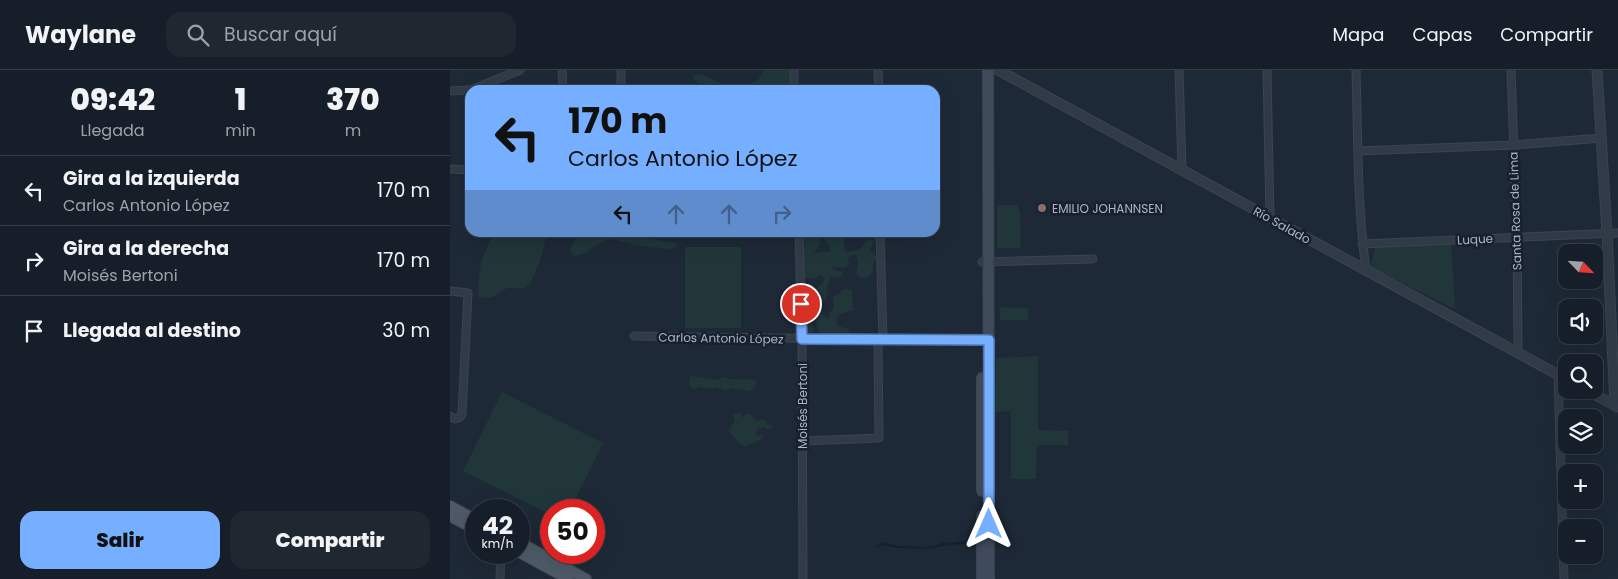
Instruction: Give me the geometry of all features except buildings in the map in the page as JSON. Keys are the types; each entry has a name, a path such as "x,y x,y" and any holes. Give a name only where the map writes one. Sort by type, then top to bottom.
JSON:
{"main road":[{"path":"981,70 985,262"},
{"path":"982,579 988,70"},
{"path":"985,440 989,579"},
{"path":"450,506 465,514"},
{"path":"450,516 465,524"},
{"path":"530,549 574,577"},
{"path":"530,557 574,577 586,579"}],"street":[{"path":"482,85 520,70"},
{"path":"562,70 563,85"},
{"path":"621,70 621,85"},
{"path":"794,70 794,85"},
{"path":"878,70 879,85"},
{"name":"Río Salado","path":"998,70 1558,375"},
{"path":"1179,70 1182,170"},
{"path":"1267,70 1270,218"},
{"path":"1356,70 1362,244 1366,270"},
{"name":"Santa Rosa de Lima","path":"1511,70 1517,236 1518,353"},
{"path":"1597,70 1616,406"},
{"path":"450,91 465,90"},
{"path":"1358,151 1513,145 1602,138"},
{"path":"450,168 465,170"},
{"name":"Luque","path":"1362,244 1618,233"},
{"name":"Moisés Bertoni","path":"799,237 802,339 803,579"},
{"path":"802,440 879,438 880,237"},
{"path":"985,262 1093,259"},
{"path":"450,291 468,293 462,414 459,418 454,419 450,416"},
{"name":"Carlos Antonio López","path":"634,336 985,341"},
{"path":"1562,399 1564,579"},
{"path":"1603,399 1616,406"},
{"path":"500,579 501,564"}],"green space":[{"path":"764,70 795,70 795,85 746,85 758,80"},
{"path":"703,74 725,85 699,85 694,79 694,75"},
{"path":"997,205 1018,205 1018,210 1020,210 1021,248 997,248"},
{"path":"491,237 546,237 540,261 530,284 525,288 507,288 491,298 478,297 482,259"},
{"path":"577,237 643,238 676,243 677,248 665,249 635,245 613,239 598,244 583,254 573,256 570,249"},
{"path":"804,237 819,237 821,243 814,253 830,251 826,237 844,237 844,248 847,252 860,249 869,238 874,242 870,249 877,258 873,262 873,271 867,278 861,278 856,274 858,264 856,255 848,258 849,264 845,268 831,266 834,270 843,272 843,274 839,278 831,277 826,290 828,293 826,299 822,303 823,315 827,318 830,317 830,313 834,308 833,297 843,289 852,291 853,310 838,315 836,320 838,326 849,329 849,333 844,337 833,333 827,335 819,333 815,321 816,309 813,308 810,313 814,330 810,335 804,332 806,312 805,286 810,283 817,288 825,279 820,275 812,279 804,278 802,253 805,246"},
{"path":"1451,239 1455,309 1370,267 1376,244"},
{"path":"685,247 741,247 741,328 685,328"},
{"path":"1000,307 1028,308 1028,320 1000,320"},
{"path":"1038,356 1038,430 1068,431 1068,445 1037,445 1036,479 1011,479 1011,411 995,412 996,358"},
{"path":"690,376 718,380 723,377 750,380 756,381 756,385 750,392 742,389 739,391 733,388 725,391 717,387 693,389 689,385"},
{"path":"502,392 603,443 575,499 540,499 540,510 530,504 530,499 519,499 463,471"},
{"path":"741,413 743,418 747,413 757,421 760,419 766,420 767,424 773,425 772,428 768,430 764,427 758,429 756,433 758,436 762,434 763,437 745,447 728,431 735,420 733,414"}],"water":[{"path":"967,541 971,543 927,549 896,548 884,545 877,548 876,546 883,542 899,546 927,547 942,543"}],"place":[{"name":"EMILIO JOHANNSEN","path":"1042,208"}],"route":[{"path":"801,304 802,339 989,340 989,524"}]}
